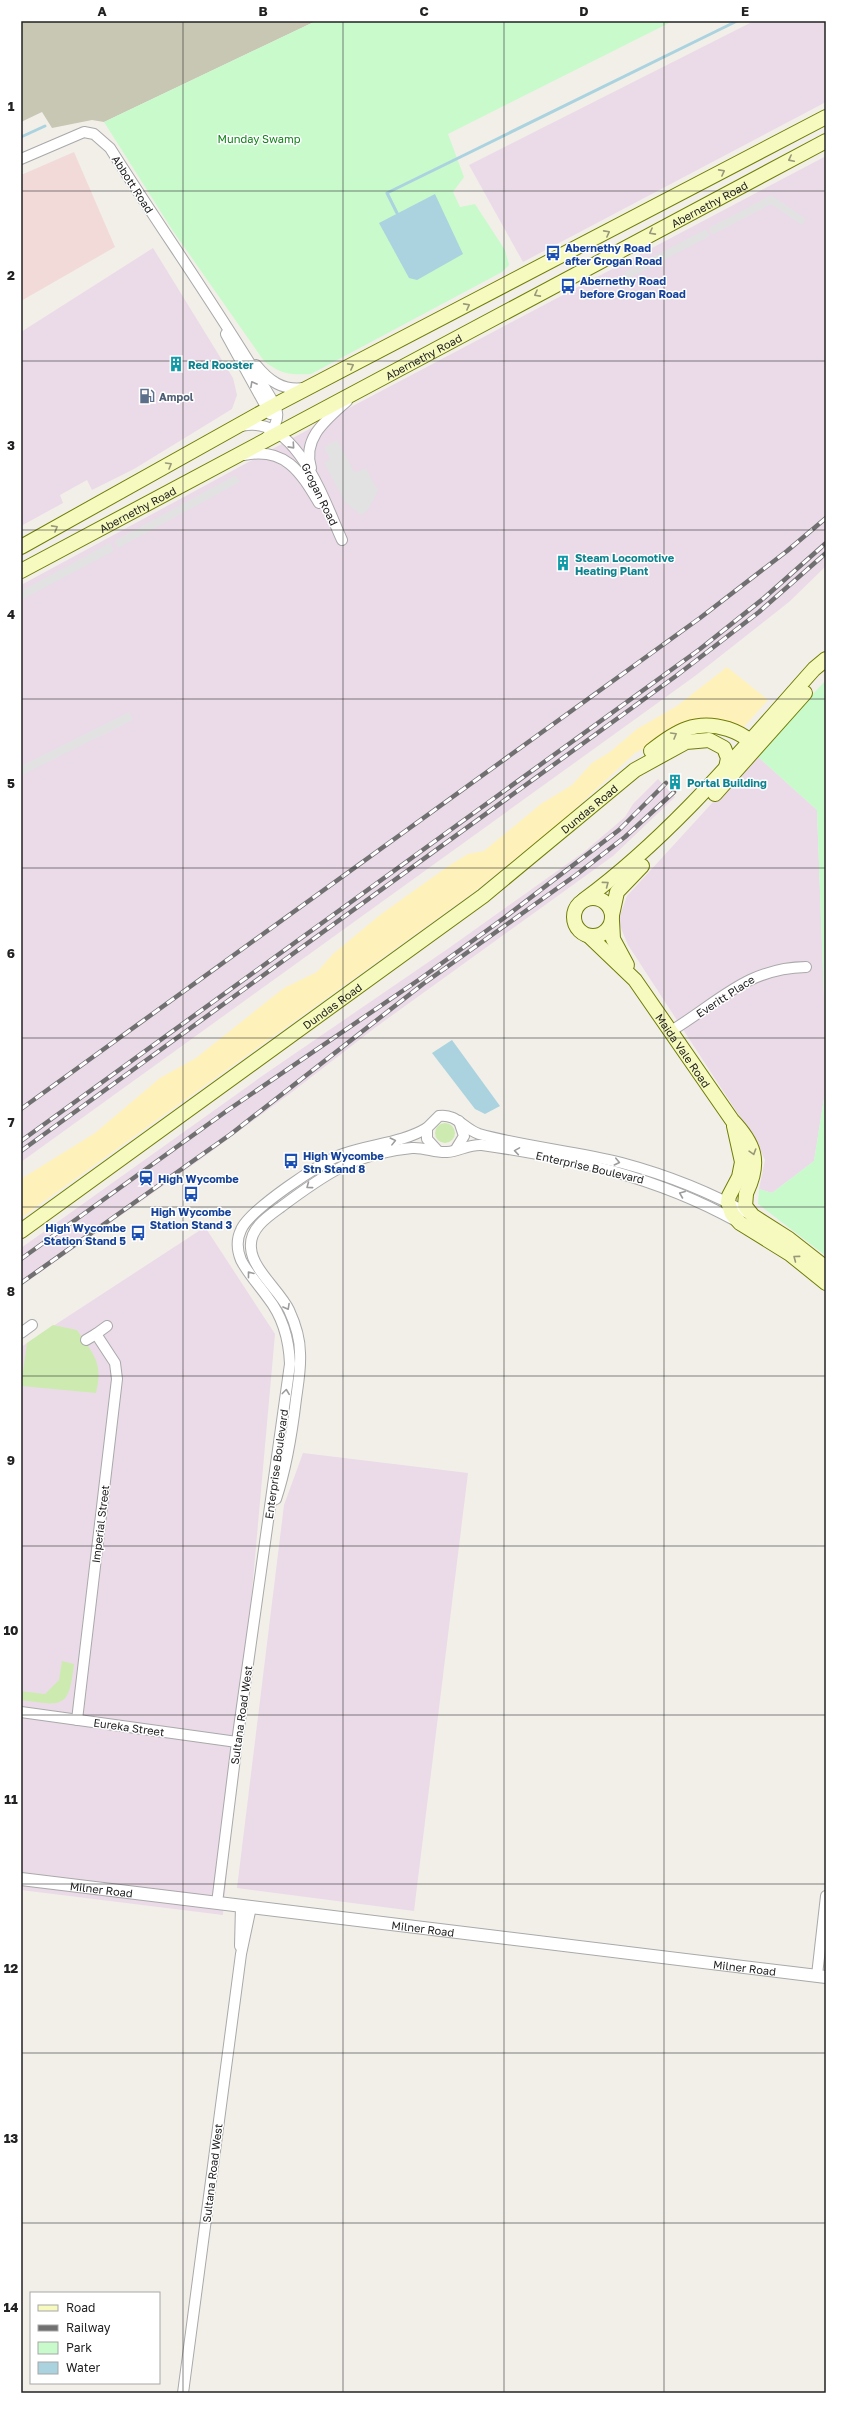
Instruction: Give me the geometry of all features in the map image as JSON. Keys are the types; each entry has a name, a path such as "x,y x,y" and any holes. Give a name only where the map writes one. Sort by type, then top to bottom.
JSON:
{"main road":[{"name":"Abernethy Road","path":"21,546 271,407 826,117"},
{"name":"Abernethy Road","path":"21,571 257,445 276,428 298,423 826,140"},
{"path":"630,870 726,768 748,749 762,726 814,669 826,659"},
{"path":"630,870 697,814 748,749 822,671"},
{"name":"Dundas Road","path":"712,724 739,733 748,749"},
{"name":"Dundas Road","path":"21,1231 483,896 635,770 651,751 668,739 689,728 712,724 762,726"},
{"name":"Dundas Road","path":"635,770 686,742 709,740 719,744 748,749"},
{"path":"719,744 727,754 726,768"},
{"name":"Maida Vale Road","path":"630,870 584,900 575,910 575,923 578,929 589,936 635,980"},
{"name":"Maida Vale Road","path":"630,870 617,892 612,918 613,939 635,980 732,1120 742,1162 742,1190 728,1207"},
{"path":"584,900 596,898 602,900 610,909 612,918"},
{"name":"Maida Vale Road","path":"589,936 595,936 606,931 612,918"},
{"path":"742,1190 745,1206 754,1216 789,1239 826,1268"},
{"path":"728,1207 740,1223 790,1254 826,1283"}],"street":[{"name":"Abbott Road","path":"21,159 79,133 90,132 99,137 110,148 210,304 271,407"},
{"name":"Abbott Road","path":"210,304 240,345 271,407 276,428"},
{"path":"240,345 259,368 275,383 291,389 303,389 317,384"},
{"path":"313,475 308,454 310,440 319,427 364,387"},
{"name":"Grogan Road","path":"226,461 241,455 260,453 276,456 289,462 306,482 342,540 313,475 293,447 276,428 254,425 232,428"},
{"name":"Everitt Place","path":"671,1031 754,977 773,970 806,967"},
{"name":"Enterprise Boulevard","path":"267,1528 284,1416 289,1372 289,1350 282,1321 277,1310 241,1260 238,1246 241,1230 256,1212 332,1159 352,1151 413,1136 427,1128 439,1116 450,1116 478,1133 621,1163 676,1180 715,1196 728,1207"},
{"path":"456,1149 464,1136 459,1121"},
{"path":"427,1128 428,1139 437,1150"},
{"name":"Enterprise Boulevard","path":"267,1528 286,1468 300,1354 295,1327 288,1308 252,1256 252,1236 268,1217 314,1182 342,1165 399,1150 422,1148 447,1152 466,1146 482,1145 587,1164 646,1179 728,1207"},
{"path":"715,1196 742,1190"},
{"path":"728,1207 754,1216"},
{"path":"21,1333 32,1325"},
{"path":"86,1340 107,1326"},
{"name":"Imperial Street","path":"77,1720 117,1379 115,1363 96,1334"},
{"name":"Sultana Road West","path":"217,1903 237,1742 267,1528"},
{"name":"Eureka Street","path":"21,1712 237,1742"},
{"name":"Milner Road","path":"21,1879 821,1976"},
{"path":"821,1976 826,1896"},
{"name":"Sultana Road West","path":"184,2393 246,1907"}],"shaded area":[{"path":"21,21 316,21 104,122 92,120 52,128 42,112 21,122"},
{"path":"754,21 826,21 826,102 523,262 469,165"},
{"path":"74,152 115,247 21,301 21,175"},
{"path":"826,156 826,566 789,602 695,676 21,1162 21,585 315,426"},
{"path":"771,195 806,219 802,225 771,204 712,235 709,228"},
{"path":"706,229 710,236 628,279 624,272"},
{"path":"153,248 233,378 237,395 232,409 134,469 92,490 87,480 60,495 63,503 21,526 21,332"},
{"path":"337,440 355,473 366,468 378,491 367,511 361,515 345,502 324,463 330,459 324,447"},
{"path":"236,475 240,482 118,548 114,541"},
{"path":"110,543 114,551 21,600 21,591"},
{"path":"129,712 133,720 22,775 21,766"},
{"path":"756,755 817,810 826,1052 826,1086 814,1161 772,1193 759,1189 765,1160 757,1143 628,945 618,921 627,896"},
{"path":"658,779 675,797 613,856 376,1027 292,1092 201,1159 21,1286 21,1248 265,1074 449,948 584,852 625,817 633,804"},
{"path":"205,1227 275,1334 223,1915 21,1890 21,1347"},
{"path":"303,1453 468,1473 414,1911 237,1888 284,1505"}],"green space":[{"name":"Munday Swamp","path":"316,21 673,21 448,134 464,177 453,192 460,207 475,204 505,250 509,265 502,272 311,374 291,374 275,369 264,361 173,231 104,122"},
{"path":"826,680 826,1052 817,810 756,755"},
{"path":"826,1086 826,1256 758,1204 759,1189 772,1193 814,1161"},
{"path":"445,1123 452,1126 455,1133 452,1140 445,1143 438,1140 435,1133 438,1126"},
{"path":"53,1325 77,1330 88,1346 96,1359 98,1366 99,1374 96,1393 21,1386 27,1343"},
{"path":"62,1661 74,1664 70,1689 66,1697 55,1703 21,1700 21,1691 45,1694 59,1680"}],"sand":[{"path":"727,667 768,700 734,738 720,733 689,732 664,737 635,753 563,820 475,891 21,1218 21,1179 95,1133 160,1078 196,1058 284,988 317,972 333,954 380,915 447,867 468,854 484,851 541,804 572,785 592,763 610,752 637,729 677,706"}],"water":[{"path":"435,194 463,254 417,280 409,278 379,223"},
{"path":"452,1040 500,1106 485,1114 475,1109 432,1053"}],"waterway":[{"path":"397,213 387,193 737,21"},
{"path":"21,137 45,126"}],"railway":[{"path":"21,1109 700,618 787,551 826,518"},
{"path":"21,1141 700,649 764,598 826,543"},
{"path":"21,1151 676,676 759,612 826,553"},
{"path":"21,1259 228,1110 420,979 504,918 619,830 666,783"},
{"path":"21,1283 231,1134 423,984 576,875 625,837 674,792"}],"place":[{"name":"Abernethy Road after Grogan Road","path":"553,253"},
{"name":"Abernethy Road before Grogan Road","path":"568,286"},
{"name":"Red Rooster","path":"176,364"},
{"name":"Ampol","path":"147,396"},
{"name":"Steam Locomotive Heating Plant","path":"563,563"},
{"name":"Portal Building","path":"675,782"},
{"name":"High Wycombe Stn Stand 8","path":"291,1161"},
{"name":"High Wycombe","path":"146,1178"},
{"name":"High Wycombe Station Stand 3","path":"191,1194"},
{"name":"High Wycombe Station Stand 5","path":"138,1233"}]}
